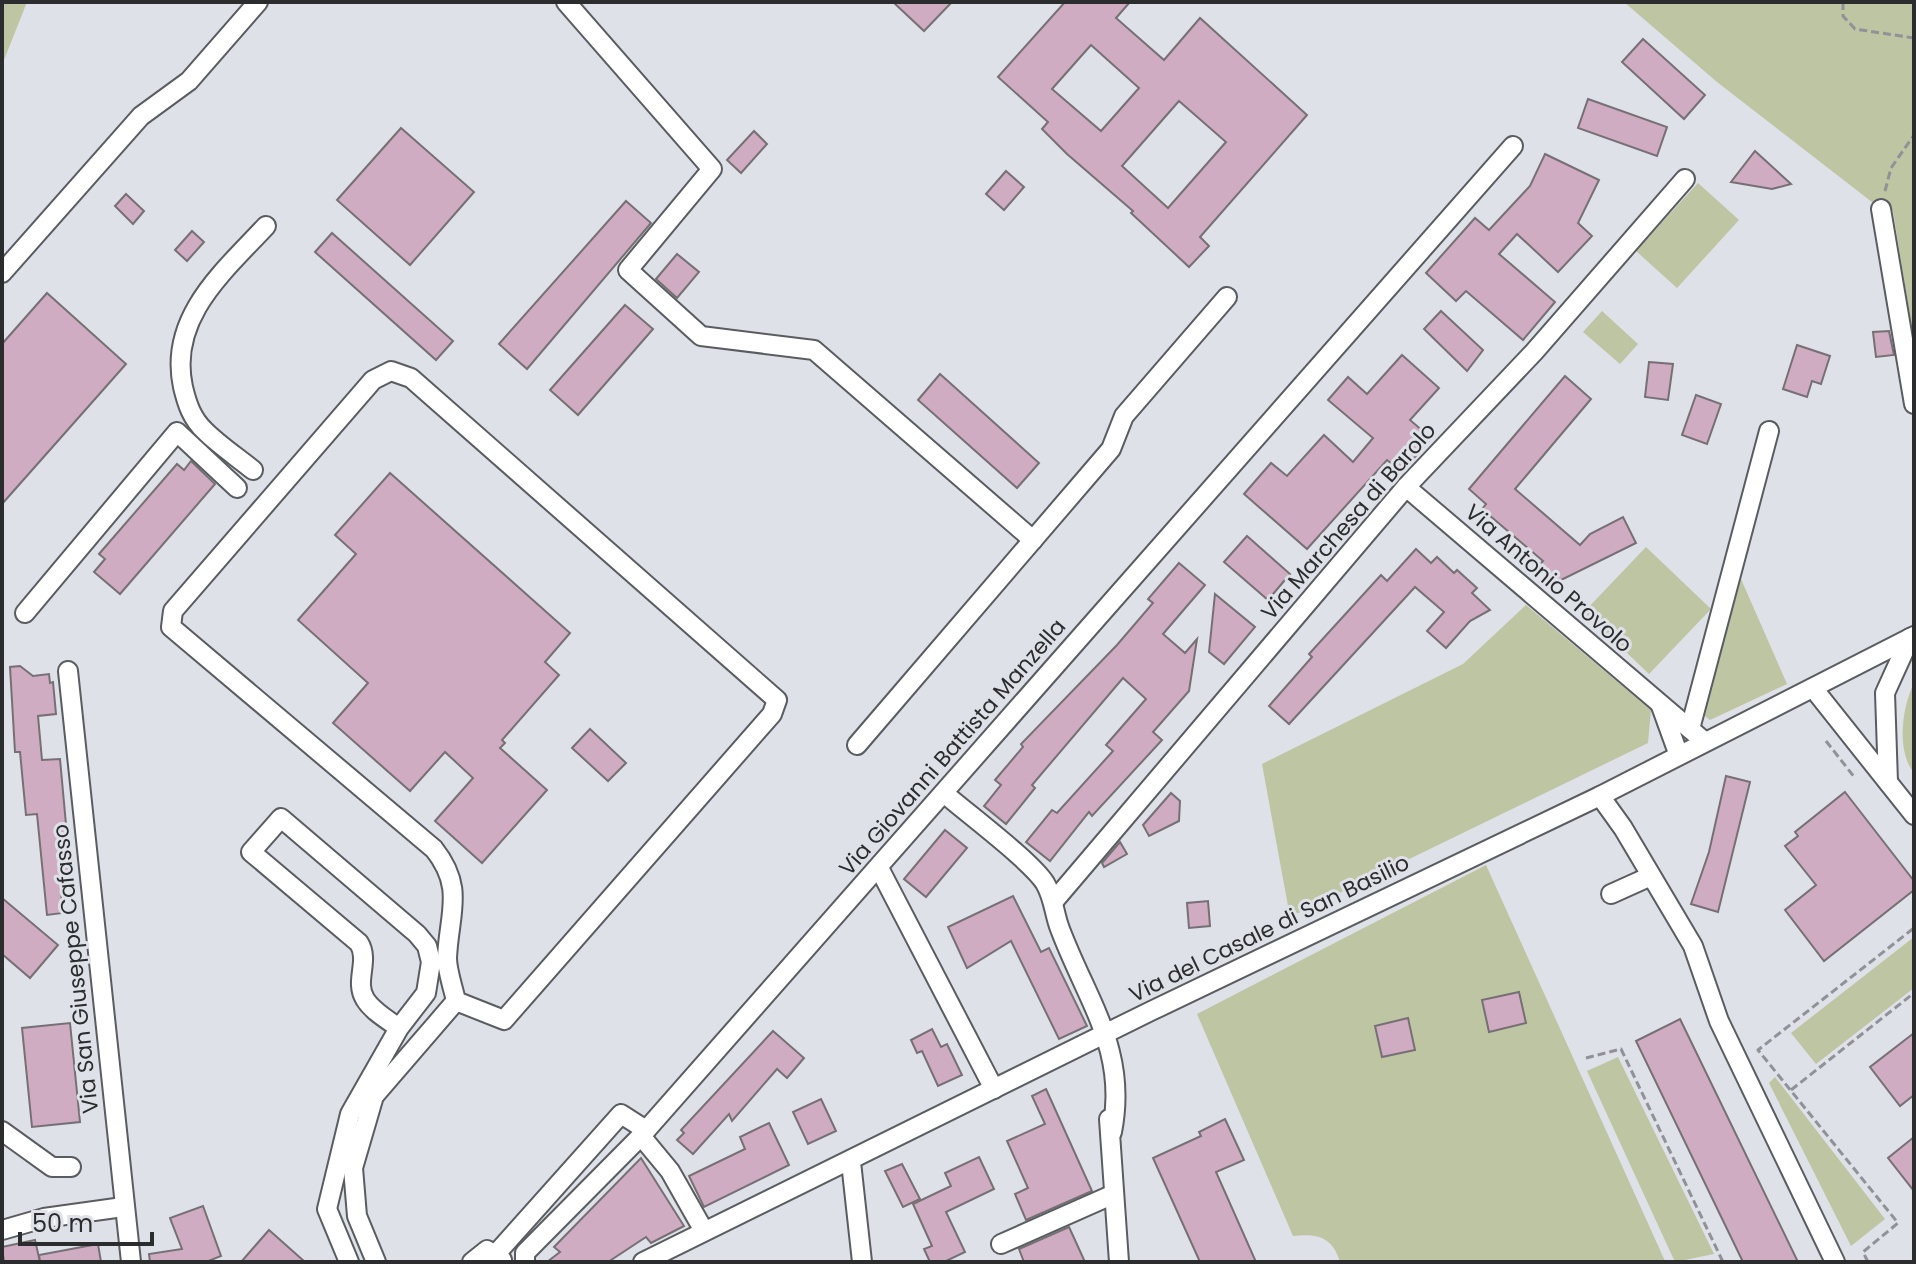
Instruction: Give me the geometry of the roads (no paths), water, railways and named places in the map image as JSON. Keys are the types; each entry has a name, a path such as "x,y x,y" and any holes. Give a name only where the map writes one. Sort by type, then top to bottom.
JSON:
{"street":[{"path":"2,273 141,116 189,81 258,2"},
{"path":"566,2 712,169 628,270 701,336 814,350 1033,540"},
{"name":"Via Giovanni Battista Manzella","path":"525,1262 525,1253 644,1133 945,794 1412,257 1513,146"},
{"name":"Via Marchesa di Barolo","path":"1054,901 1406,487 1534,352 1685,179"},
{"path":"1881,209 1914,404"},
{"path":"253,470 203,430 188,407 179,362 186,328 204,291 266,226"},
{"path":"857,745 1111,449 1124,416 1227,297"},
{"path":"391,371 411,378 777,700 772,714 504,1020 456,1001 447,961 454,887 442,858 171,627 173,611 182,600 373,380 391,371"},
{"path":"1697,735 1769,431"},
{"path":"25,613 177,432 237,488"},
{"name":"Via Antonio Provolo","path":"1406,487 1697,735"},
{"path":"1888,782 1885,693 1912,637"},
{"name":"Via del Casale di San Basilio","path":"643,1262 1107,1033 1600,796 1678,753 1697,735 1813,688 1912,637"},
{"name":"Via San Giuseppe Cafasso","path":"68,671 131,1262"},
{"path":"1813,688 1914,815"},
{"name":"Via Antonio Provolo","path":"1661,706 1678,753"},
{"path":"945,794 1044,881 1054,901 1059,927 1107,1033 1115,1064 1117,1105 1112,1132 1119,1262"},
{"path":"1600,796 1693,946 1719,1021 1835,1262"},
{"path":"349,1262 327,1209 350,1114 399,1028 426,993 431,962 427,946 417,934 281,818 251,852 359,943 364,951 360,981 365,1000 399,1028"},
{"path":"879,868 994,1089"},
{"path":"1611,894 1651,876"},
{"path":"376,1262 357,1216 353,1168 374,1096 456,1001"},
{"path":"472,1262 487,1250 500,1258 621,1114 644,1133 704,1231"},
{"path":"2,1131 52,1167 71,1167"},
{"path":"851,1162 862,1262"},
{"path":"1001,1244 1114,1194"},
{"path":"2,1230 44,1218 123,1207"}]}
